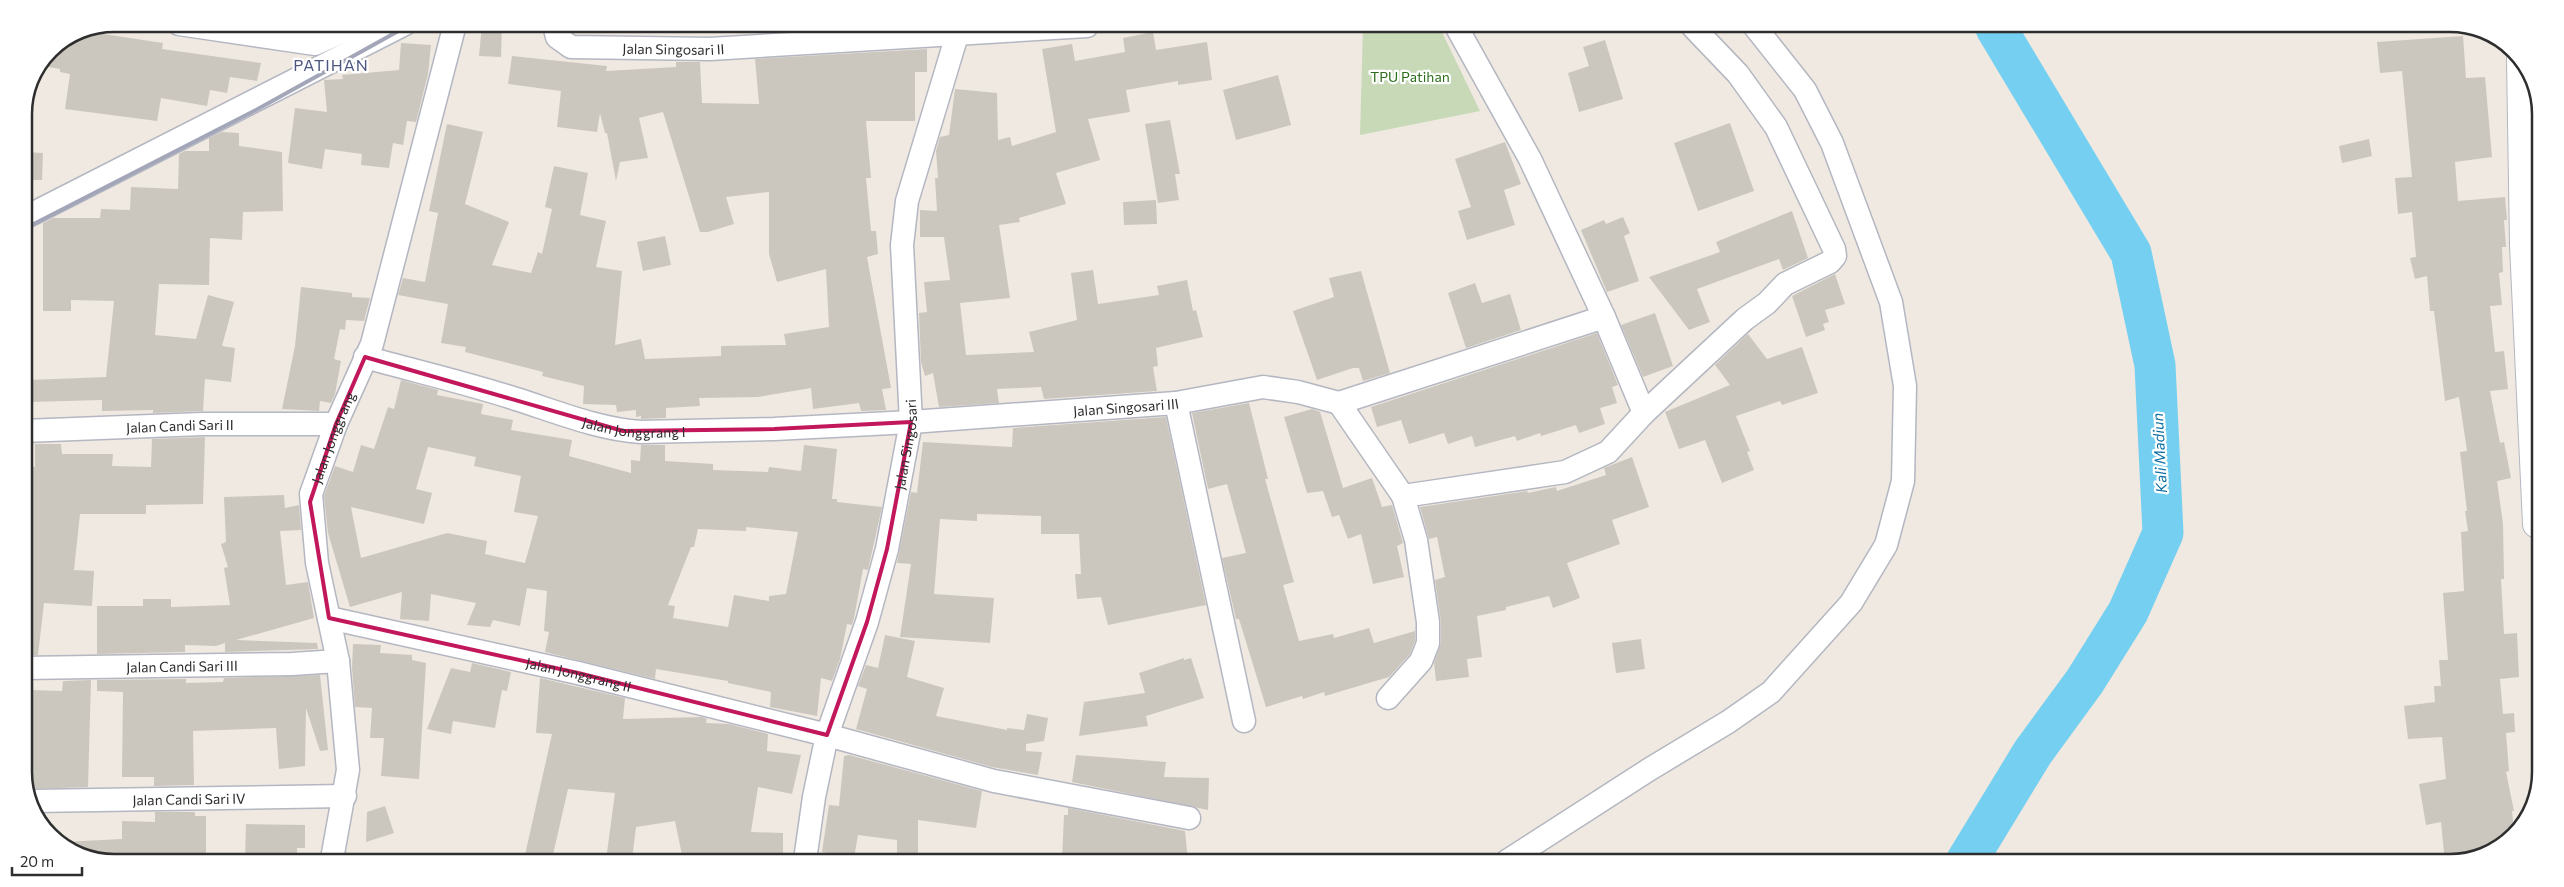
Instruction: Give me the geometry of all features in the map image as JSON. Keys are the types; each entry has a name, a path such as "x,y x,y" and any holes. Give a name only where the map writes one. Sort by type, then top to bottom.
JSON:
{"street":[{"path":"233,32 315,44 342,32"},
{"path":"32,214 317,69 374,32"},
{"name":"Jalan Jonggrang","path":"334,854 348,770 338,661 318,563 310,494 336,424 374,334 452,32"},
{"name":"Jalan Singosari II","path":"556,32 557,37 571,47 710,49 932,32"},
{"name":"Jalan Singosari","path":"806,854 814,797 827,735 866,622 887,549 911,422 902,245 907,201 958,32"},
{"path":"1459,32 1530,159 1604,317 1644,414"},
{"path":"1403,496 1565,472 1608,452 1644,414 1726,335 1767,303 1786,284 1830,262 1835,256 1834,249 1814,203 1776,127 1738,74 1698,32"},
{"path":"1519,854 1650,769 1728,722 1771,692 1851,603 1886,545 1904,481 1905,386 1891,302 1832,142 1805,90 1759,32"},
{"path":"315,44 317,69"},
{"path":"2520,75 2524,245 2531,372"},
{"path":"1388,698 1421,661 1428,642 1428,622 1416,540 1403,496 1339,404 1604,317"},
{"name":"Jalan Jonggrang I","path":"365,357 515,398 573,418 623,430 774,429 911,422"},
{"name":"Jalan Singosari III","path":"911,422 1176,403 1274,387 1339,404"},
{"path":"1176,403 1244,721"},
{"name":"Jalan Candi Sari II","path":"32,431 202,424 336,424"},
{"name":"Jalan Jonggrang II","path":"329,618 578,673 827,735 994,781 1189,818"},
{"name":"Jalan Candi Sari III","path":"33,668 292,664 338,661"},
{"name":"Jalan Candi Sari IV","path":"38,802 345,796"}],"highlighted area":[{"path":"365,357 623,431 774,429 911,422 887,549 867,622 827,735 578,673 329,618 310,502 336,424"}],"green space":[{"name":"TPU Patihan","path":"1363,32 1442,32 1480,111 1360,135"}],"building":[{"path":"481,32 502,32 501,57 479,56"},
{"path":"1153,32 1156,50 1207,42 1212,80 1178,85 1178,81 1126,90 1130,112 1088,119 1100,160 1056,173 1066,204 1019,218 1020,222 999,225 1010,298 960,303 966,355 1034,352 1029,332 1077,320 1071,273 1093,270 1098,304 1159,295 1157,286 1187,280 1193,311 1196,310 1203,337 1156,348 1158,366 1153,367 1157,391 1044,399 1041,387 997,389 999,403 939,407 933,373 925,376 921,362 919,313 927,312 924,282 950,280 944,237 920,237 920,210 937,211 935,178 938,178 936,151 940,137 949,135 955,89 997,93 998,140 1010,137 1012,146 1056,132 1042,49 1072,44 1075,61 1125,52 1123,38"},
{"path":"102,34 163,43 162,49 261,63 257,81 230,77 227,93 210,90 207,106 161,98 157,121 65,109 70,74 60,72 60,69 48,67 69,46 83,39"},
{"path":"2463,36 2466,78 2485,77 2492,157 2455,162 2458,201 2505,197 2507,220 2504,220 2506,247 2502,247 2503,272 2499,273 2502,305 2490,306 2495,352 2504,351 2508,389 2490,391 2500,443 2504,442 2511,478 2497,481 2503,524 2504,579 2501,579 2504,634 2517,633 2519,677 2500,679 2503,714 2514,713 2515,732 2506,733 2509,771 2506,772 2514,811 2512,811 2513,823 2499,838 2486,846 2460,854 2444,854 2441,822 2426,825 2419,784 2446,779 2442,737 2408,739 2404,706 2435,702 2434,686 2441,686 2439,660 2448,660 2443,593 2464,591 2461,532 2468,531 2460,452 2467,451 2459,397 2445,401 2434,311 2430,311 2427,276 2415,279 2410,258 2416,257 2412,212 2398,214 2395,178 2412,177 2402,71 2380,73 2377,42"},
{"path":"1605,40 1623,99 1579,112 1568,73 1589,66 1583,47"},
{"path":"401,43 431,45 428,74 416,122 407,121 403,145 393,143 389,168 361,165 362,154 325,149 322,169 288,163 295,108 327,112 324,80 343,79 342,75 399,70"},
{"path":"927,49 927,72 915,72 915,121 866,121 871,178 866,178 871,231 876,231 878,254 867,257 891,388 882,389 886,410 861,411 859,403 813,409 811,388 758,397 699,398 700,406 666,408 666,418 641,419 641,416 636,417 636,410 617,412 616,405 583,404 584,386 542,376 543,372 465,352 466,347 441,343 448,304 398,295 403,278 425,282 438,213 429,211 447,124 483,132 465,204 509,222 492,265 531,273 538,252 542,254 552,209 545,207 554,166 588,173 580,215 606,221 596,267 622,271 615,345 641,339 645,359 721,356 721,346 786,345 784,334 829,327 826,269 777,282 769,254 769,192 726,197 734,224 708,232 700,232 663,112 639,118 648,158 620,162 616,181 607,133 605,133 600,113 597,132 557,127 561,91 508,84 512,56 607,66 606,71 676,67 676,62 700,62 702,103 759,104 755,59"},
{"path":"1278,75 1291,125 1236,140 1223,90"},
{"path":"1170,120 1180,174 1175,174 1179,200 1158,203 1145,124"},
{"path":"1730,123 1754,191 1698,211 1674,143"},
{"path":"222,132 239,133 239,146 282,152 283,211 243,212 242,240 210,238 209,285 159,284 155,335 196,339 208,295 234,302 222,346 235,348 231,382 205,379 203,411 153,413 153,410 102,411 102,400 32,402 32,380 106,377 114,301 71,300 71,311 43,311 43,223 53,218 100,218 101,209 130,210 131,187 178,189 179,154 185,151 209,151 209,138"},
{"path":"2369,139 2372,156 2342,163 2339,146"},
{"path":"1505,142 1521,184 1504,190 1515,225 1467,240 1458,211 1471,207 1455,159"},
{"path":"32,152 43,153 42,180 32,180"},
{"path":"1156,200 1157,224 1124,225 1123,202"},
{"path":"1792,211 1808,258 1783,270 1779,259 1697,289 1710,322 1689,330 1649,277 1720,252 1716,242"},
{"path":"1623,217 1630,233 1624,236 1639,281 1607,292 1581,230 1604,220 1606,224"},
{"path":"665,236 671,265 643,271 637,242"},
{"path":"1361,271 1390,373 1363,381 1359,368 1353,368 1317,380 1293,311 1334,297 1329,278"},
{"path":"1835,274 1845,304 1825,310 1829,322 1823,324 1825,330 1806,337 1792,296"},
{"path":"1475,283 1482,303 1510,294 1521,330 1466,348 1448,293"},
{"path":"301,287 352,293 352,297 370,298 364,321 346,320 345,330 340,329 334,359 341,361 335,394 331,403 320,401 319,411 282,409 295,346"},
{"path":"1655,313 1673,366 1643,377 1621,325"},
{"path":"1597,333 1618,385 1612,387 1617,403 1600,408 1605,424 1579,433 1576,425 1541,436 1540,433 1517,441 1515,436 1475,447 1472,436 1448,444 1444,433 1409,444 1401,420 1377,427 1371,407"},
{"path":"1748,334 1767,359 1802,347 1818,393 1782,405 1780,401 1736,416 1750,451 1747,452 1754,470 1722,483 1705,440 1679,449 1665,412 1730,385 1715,365"},
{"path":"401,380 438,390 437,395 483,404 481,414 513,420 511,430 572,440 569,456 631,473 631,460 640,461 641,445 665,445 665,461 713,464 713,470 768,472 769,467 801,471 804,445 837,449 832,499 837,499 837,502 882,507 868,570 863,569 854,618 852,625 847,624 840,659 832,681 821,678 817,716 770,707 771,692 728,683 728,681 656,669 655,679 545,652 549,632 544,631 547,591 527,588 520,626 493,620 490,627 467,625 476,603 431,594 429,621 400,619 402,592 350,607 328,533 324,496 335,466 353,472 361,445 374,449 388,407 394,409","holes":["428,447 476,457 474,466 521,476 514,512 538,516 525,563 485,554 487,541 447,533 361,558 351,507 424,524 432,493 416,489","746,527 798,532 786,594 769,596 769,601 734,595 728,627 673,618 675,606 668,605 691,547 694,547 698,529 746,531"]},
{"path":"1249,403 1268,479 1265,479 1294,582 1283,585 1299,641 1333,634 1334,638 1369,628 1374,643 1415,631 1415,641 1410,654 1389,677 1325,696 1324,692 1303,699 1302,696 1266,707 1239,619 1236,619 1222,558 1246,553 1227,484 1208,489 1192,413"},
{"path":"1312,409 1320,412 1343,488 1372,478 1382,507 1392,505 1403,543 1397,546 1404,577 1373,584 1361,534 1348,539 1339,515 1332,517 1323,491 1307,493 1284,417"},
{"path":"1166,417 1206,605 1108,625 1101,597 1077,599 1075,574 1081,574 1079,534 1041,534 1041,516 977,514 977,521 940,519 934,594 994,598 990,643 900,637 911,564 897,563 911,492 917,493 923,442 1012,447 1013,428"},
{"path":"205,437 203,504 146,505 146,514 80,514 74,570 94,571 92,606 44,603 38,655 33,655 33,467 35,467 35,444 61,444 62,454 113,454 112,466 151,467 152,439"},
{"path":"1632,457 1649,507 1612,520 1620,544 1567,563 1580,598 1553,608 1549,596 1506,607 1506,610 1477,616 1482,657 1467,659 1469,677 1436,681 1434,663 1441,643 1441,622 1435,580 1445,577 1437,537 1429,539 1420,507 1527,491 1528,493 1556,487 1557,491 1606,475 1604,468"},
{"path":"284,495 285,508 299,505 301,530 280,531 286,585 308,582 314,618 236,640 317,643 318,649 225,652 225,643 216,646 185,645 185,652 97,654 97,606 143,606 143,599 171,599 171,607 230,605 224,568 228,567 221,544 226,542 224,497"},
{"path":"885,635 915,641 907,677 944,688 936,716 1007,730 1007,728 1024,730 1027,714 1048,718 1044,741 1026,744 1026,751 1042,752 1038,775 992,767 856,729 867,689 858,686 866,665 878,668"},
{"path":"1641,639 1645,669 1616,673 1612,643"},
{"path":"353,644 381,645 380,653 412,655 412,660 426,663 419,779 381,776 384,738 370,738 372,708 355,707 352,668"},
{"path":"1184,658 1184,660 1191,658 1204,698 1146,716 1148,726 1079,736 1084,702 1145,693 1139,673"},
{"path":"472,663 511,672 507,691 502,690 495,728 453,721 451,734 427,729 451,668 470,672"},
{"path":"320,675 328,750 320,751 306,708 305,766 279,769 276,728 193,731 194,785 154,786 154,777 122,777 123,692 97,691 97,680 186,679 186,683 223,682 224,678"},
{"path":"540,678 625,698 623,719 702,717 707,719 706,723 729,724 768,734 767,751 801,755 792,794 758,787 751,832 783,833 783,854 682,854 675,821 636,827 633,854 607,854 615,793 568,789 553,854 525,854 552,734 536,733"},
{"path":"91,680 88,787 34,789 33,690 62,691 63,681"},
{"path":"849,755 982,791 976,828 918,820 918,854 897,854 897,840 858,835 855,854 822,852 829,805 839,806 844,756"},
{"path":"1076,755 1166,762 1164,777 1209,778 1208,810 1072,782"},
{"path":"385,806 394,833 366,842 367,812"},
{"path":"1068,808 1185,831 1187,854 1062,854 1064,815 1068,815"},
{"path":"155,812 195,812 195,816 206,816 206,854 104,854 88,850 71,842 122,839 122,821 155,822"},
{"path":"246,824 305,825 305,848 297,848 297,854 245,854"}],"waterway":[{"name":"Kali Madiun","path":"1971,854 2033,752 2085,681 2128,612 2163,533 2155,365 2131,253 1998,32"}],"railway":[{"path":"32,225 256,110 397,32"}],"district":[{"name":"PATIHAN","path":"331,64"}]}
